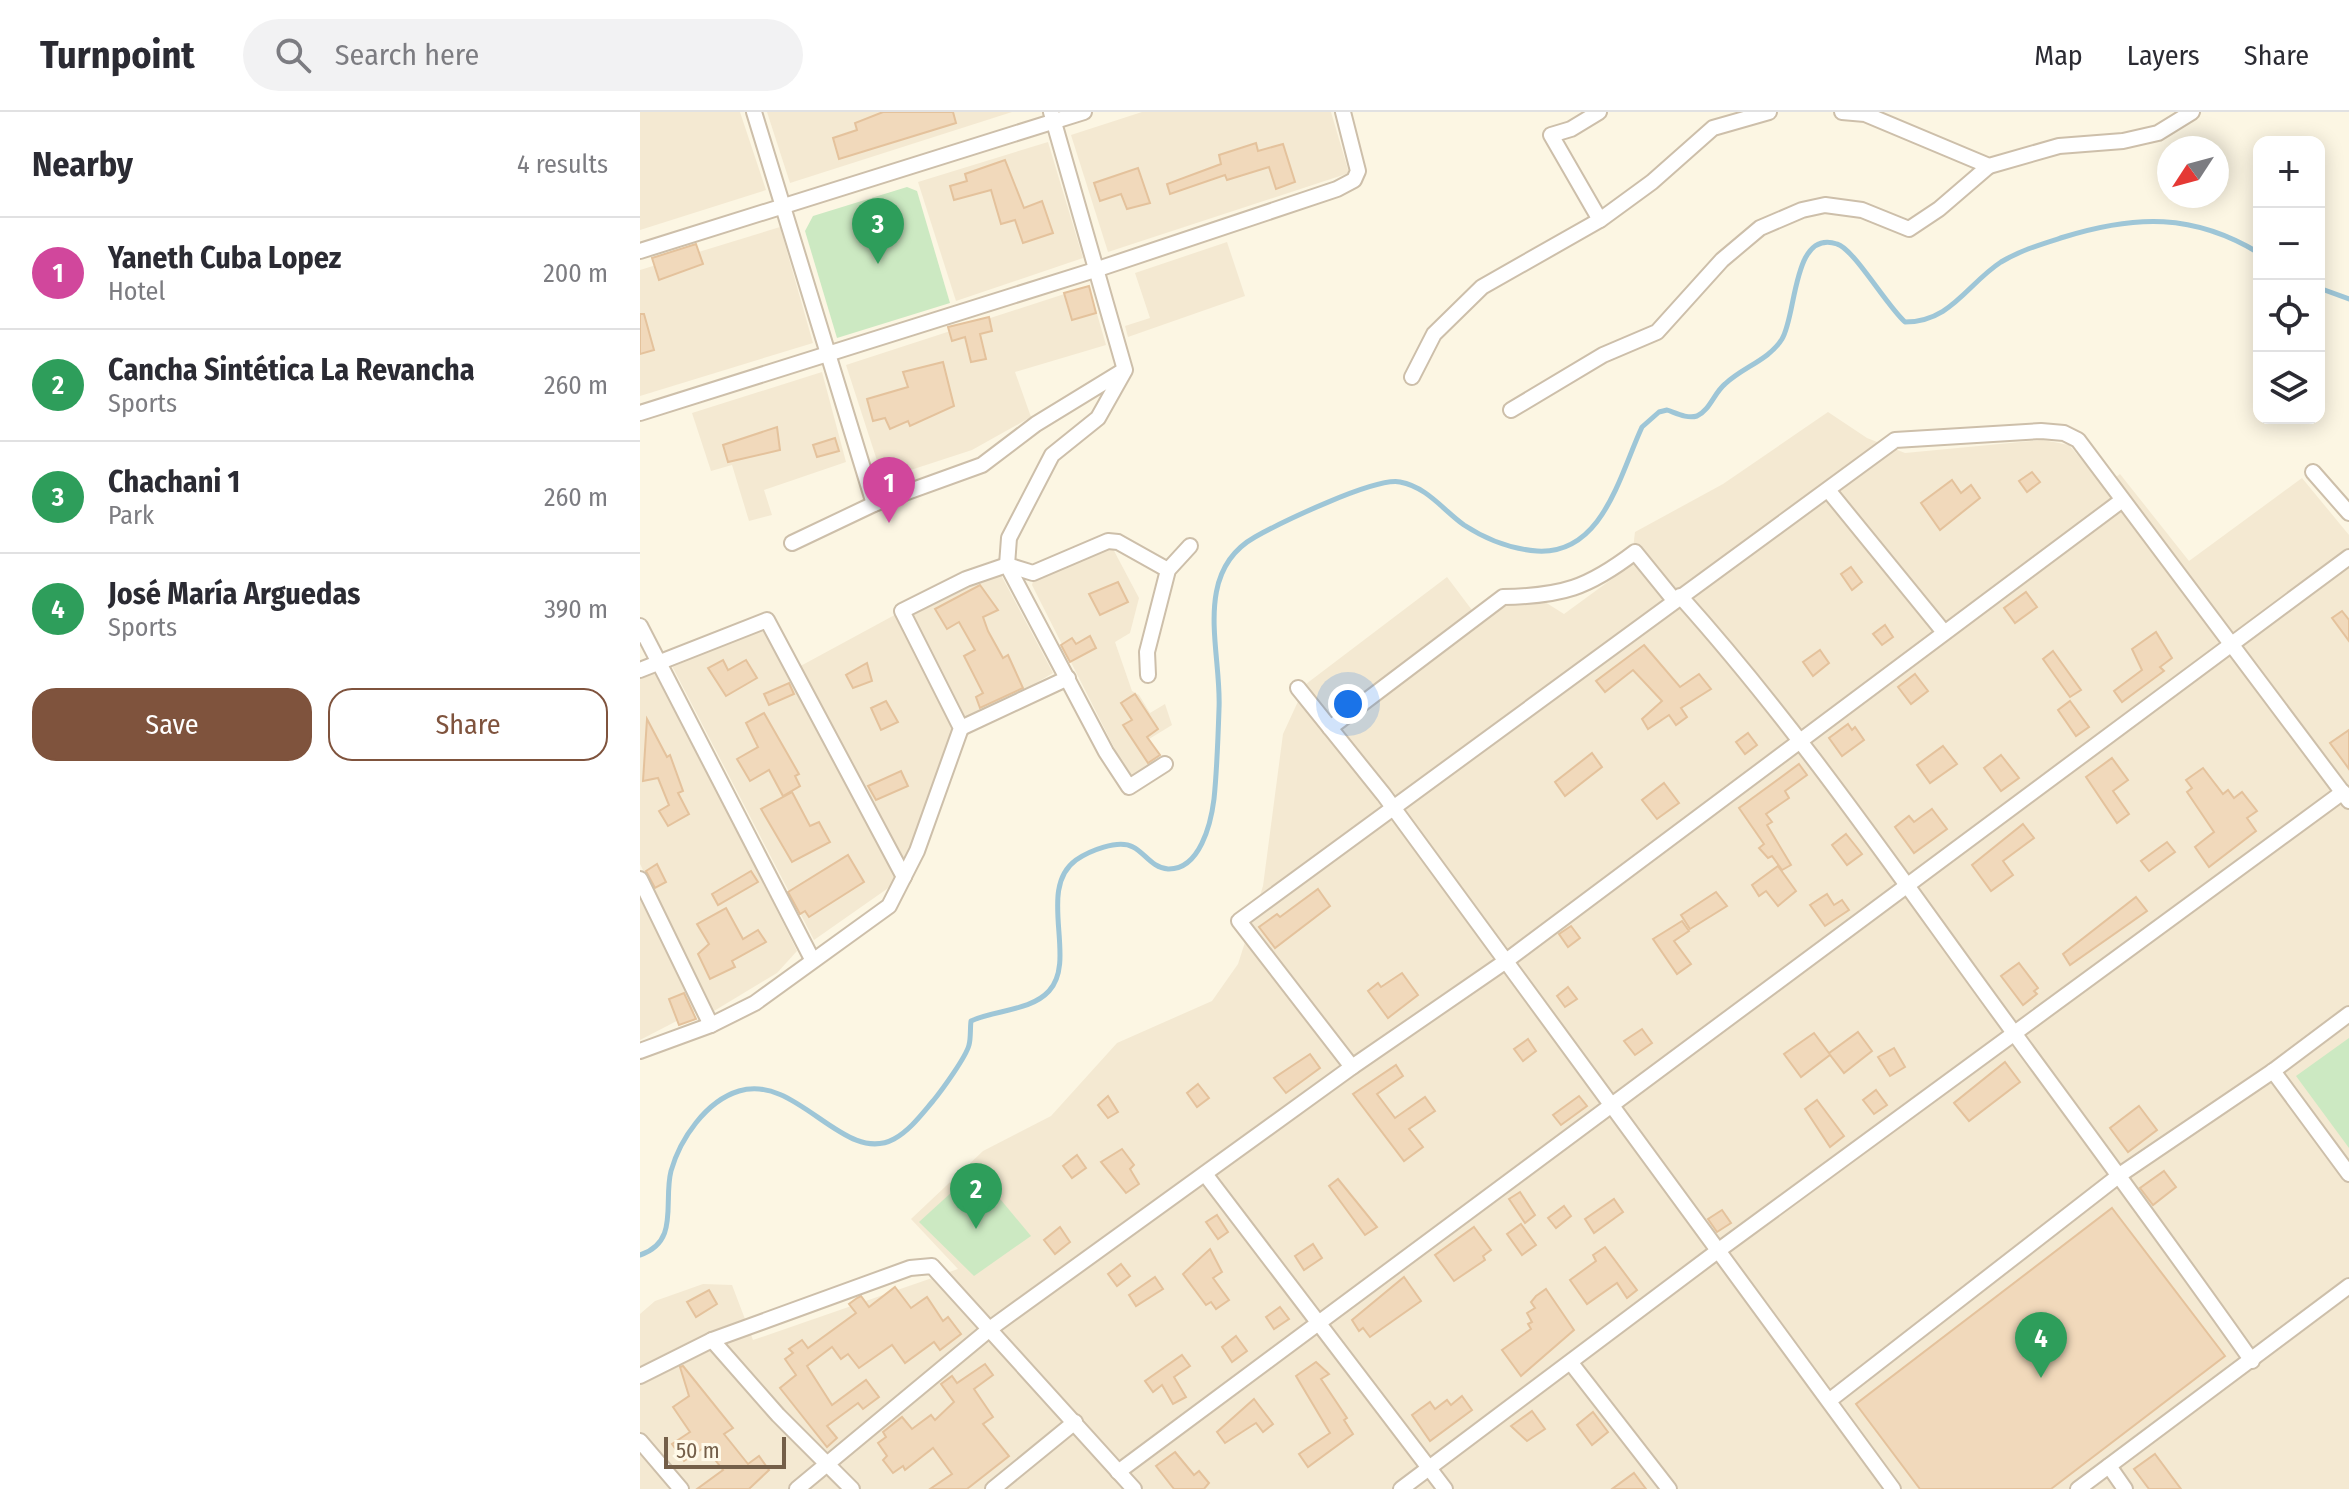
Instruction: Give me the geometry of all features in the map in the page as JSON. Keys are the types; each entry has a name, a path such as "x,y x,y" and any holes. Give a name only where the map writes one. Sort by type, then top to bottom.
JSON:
{"street":[{"path":"754,112 874,504"},
{"path":"640,251 1053,117 1084,112"},
{"path":"640,413 1098,269 1337,189 1354,180 1357,161 1343,112"},
{"path":"1599,112 1571,129 1551,135 1600,220"},
{"path":"1412,377 1434,334 1482,287 1600,220 1652,182 1713,128 1769,112"},
{"path":"1842,112 1865,114 1989,166"},
{"path":"1511,410 1603,355 1657,332 1722,260 1760,228 1802,210 1825,205 1862,210 1909,229 1939,209 1989,166 2059,146 2123,141 2158,133 2192,112"},
{"path":"1053,117 1125,370 1098,418 1052,455 1009,538 1007,565 1106,752 1129,787 1165,764"},
{"path":"792,543 874,504 982,465 1036,424 1125,370"},
{"path":"1352,1067 1239,921 1895,440 2041,431 2064,433 2078,440 2346,797 2014,1033 1401,1489"},
{"path":"2313,472 2349,513"},
{"path":"1828,490 1943,631"},
{"path":"797,1489 991,1328 1352,1067 1506,961 1943,631 2121,501"},
{"path":"961,728 902,611 966,579 1007,565 1033,573 1108,541 1118,542 1168,570"},
{"path":"1148,675 1147,652 1168,570 1190,546"},
{"path":"1330,728 1503,597 1537,596 1576,588 1599,579 1635,552 1800,739 2121,1174 2252,1361"},
{"path":"1118,1472 2349,557"},
{"path":"640,670 660,659 767,620 904,877"},
{"path":"640,626 660,659 812,959"},
{"path":"640,1051 711,1025 755,1003 889,906 904,877 961,728 1068,678"},
{"path":"1298,688 1384,795 1391,809 1612,1104 1697,1226 1719,1250 1893,1489"},
{"path":"640,879 711,1025"},
{"path":"1830,1400 2121,1174 2273,1071 2349,1014"},
{"path":"2273,1071 2349,1174"},
{"path":"1205,1174 1445,1489"},
{"path":"640,1376 712,1340 921,1265 940,1271 1134,1489"},
{"path":"2078,1489 2349,1286"},
{"path":"712,1340 778,1415 852,1489"},
{"path":"1571,1363 1669,1489"},
{"path":"993,1489 1075,1422"},
{"path":"640,1441 681,1489"},
{"path":"2109,1466 2125,1489"}],"shaded area":[{"path":"640,112 740,112 766,190 640,230"},
{"path":"767,112 1012,112 790,183"},
{"path":"1142,112 1331,112 1349,173 1108,252 1071,135"},
{"path":"1048,142 1083,258 956,301 918,182"},
{"path":"780,227 813,343 640,396 640,270"},
{"path":"1227,242 1245,296 1128,337 1125,326 1150,318 1135,273"},
{"path":"1089,286 1106,345 1015,372 1031,417 972,450 883,479 846,365"},
{"path":"822,372 846,462 764,490 772,515 749,521 732,465 711,471 692,413"},
{"path":"1828,412 1867,438 1905,453 2043,440 2069,445 2104,486 2120,474 2189,561 2302,478 2349,535 2349,1489 640,1489 640,1314 655,1301 703,1284 732,1285 753,1340 958,1269 911,1219 983,1151 1051,1116 1117,1043 1212,1001 1238,964 1263,886 1283,734 1306,684 1447,577 1481,622 1509,604 1545,602 1564,614 1631,565 1635,532 1723,484"},
{"path":"1112,547 1139,598 1130,633 1115,642 1132,691 1139,695 1150,713 1165,704 1172,725 1149,739 1161,759 1129,777 1032,585 1034,578"},
{"path":"1001,575 1053,673 961,728 904,877 814,940 671,664 767,620 795,669 902,611"},
{"path":"656,669 797,951 777,973 714,1011 640,864 640,677"},
{"path":"640,898 696,1011 640,1040"}],"green space":[{"path":"907,187 917,191 950,303 837,338 805,231 813,216"},
{"path":"2349,1038 2349,1148 2296,1076"},
{"path":"976,1170 1031,1236 974,1276 919,1222"}],"building":[{"path":"883,112 953,112 956,123 839,159 833,138 857,130 855,123"},
{"path":"1256,143 1258,151 1283,144 1295,182 1276,189 1269,167 1227,180 1225,175 1170,194 1167,184 1221,164 1219,155"},
{"path":"1005,160 1024,208 1042,201 1053,233 1023,243 1015,220 1001,224 991,190 954,200 950,186 967,181 965,174"},
{"path":"1138,168 1150,203 1127,209 1121,194 1100,201 1094,183"},
{"path":"696,244 703,264 659,280 652,258"},
{"path":"1089,286 1096,313 1072,320 1064,293"},
{"path":"640,314 644,314 654,350 640,354"},
{"path":"989,317 992,331 980,334 986,359 971,362 965,337 952,341 948,327"},
{"path":"943,362 954,406 910,426 908,421 890,429 885,418 873,421 867,399 908,387 903,372"},
{"path":"777,427 780,450 728,462 723,445"},
{"path":"835,438 839,451 817,457 813,445"},
{"path":"2032,472 2040,482 2027,492 2019,481"},
{"path":"1952,480 1961,493 1971,485 1980,498 1940,530 1921,503"},
{"path":"1851,567 1862,582 1852,590 1841,574"},
{"path":"1118,582 1128,602 1100,615 1089,594"},
{"path":"980,585 998,610 983,617 988,631 1003,658 1008,655 1023,688 980,708 976,697 983,693 964,656 975,650 959,622 947,629 935,609"},
{"path":"2026,592 2037,607 2015,623 2004,608"},
{"path":"2342,611 2349,620 2349,641 2332,618"},
{"path":"1885,625 1893,637 1882,645 1873,634"},
{"path":"2156,632 2172,658 2160,667 2164,671 2122,702 2114,691 2142,670 2132,649"},
{"path":"1090,636 1096,648 1070,662 1061,645 1072,638 1076,644"},
{"path":"1644,645 1680,687 1699,674 1711,689 1681,708 1687,717 1676,725 1669,715 1648,729 1642,719 1662,701 1633,670 1605,692 1596,681"},
{"path":"1820,650 1829,663 1813,676 1803,662"},
{"path":"2053,651 2081,690 2070,697 2043,659"},
{"path":"723,660 728,670 746,660 757,678 726,696 708,668"},
{"path":"867,663 872,681 853,688 846,675"},
{"path":"1915,674 1928,691 1911,704 1898,687"},
{"path":"789,683 794,694 769,705 764,694"},
{"path":"1135,694 1158,729 1147,737 1160,755 1148,763 1123,725 1132,720 1121,703"},
{"path":"886,701 898,722 881,730 871,708"},
{"path":"2070,701 2089,727 2076,736 2058,710"},
{"path":"764,713 799,774 795,776 800,786 783,796 769,770 750,781 737,759 758,747 746,723"},
{"path":"647,719 667,757 670,755 683,791 678,793 689,814 668,826 659,811 669,805 658,778 643,781"},
{"path":"1848,724 1852,730 1855,727 1864,740 1842,756 1829,738"},
{"path":"2349,730 2349,769 2330,743"},
{"path":"1748,733 1757,745 1745,754 1736,742"},
{"path":"1943,746 1957,764 1930,783 1917,765"},
{"path":"1592,753 1602,767 1565,796 1555,782"},
{"path":"2001,755 2019,778 2001,791 1984,768"},
{"path":"2112,758 2128,780 2113,791 2129,814 2117,823 2086,777"},
{"path":"1799,764 1807,775 1785,791 1789,798 1766,814 1772,822 1767,825 1791,865 1782,870 1772,856 1768,858 1759,848 1764,844 1739,808"},
{"path":"2203,768 2223,794 2228,790 2234,798 2242,792 2257,811 2247,818 2256,831 2209,867 2195,847 2214,832 2187,792 2192,788 2186,780"},
{"path":"901,771 908,786 876,800 868,786"},
{"path":"1664,783 1679,803 1657,819 1642,800"},
{"path":"792,792 810,826 819,822 830,842 792,862 761,809"},
{"path":"1932,809 1947,829 1914,853 1895,827 1909,816 1914,822"},
{"path":"2023,824 2034,838 2003,861 2013,875 1991,891 1972,865"},
{"path":"1846,834 1862,854 1847,865 1832,845"},
{"path":"2167,842 2175,852 2149,871 2141,861"},
{"path":"848,855 864,882 809,917 805,911 800,914 788,892"},
{"path":"657,864 666,882 655,888 646,871"},
{"path":"1778,866 1796,891 1778,906 1766,891 1759,896 1752,885"},
{"path":"751,871 758,882 718,905 712,894"},
{"path":"1318,889 1330,906 1275,948 1259,927 1277,914 1280,917"},
{"path":"1716,892 1727,906 1690,929 1681,915"},
{"path":"1827,894 1834,905 1842,900 1849,910 1825,926 1810,905"},
{"path":"2136,897 2147,911 2070,965 2063,954"},
{"path":"726,908 743,939 758,930 766,942 732,961 735,967 710,979 698,954 709,944 697,924"},
{"path":"1682,921 1689,931 1674,941 1691,964 1677,974 1653,939"},
{"path":"1571,926 1580,938 1568,947 1559,934"},
{"path":"2019,963 2038,988 2034,991 2037,994 2023,1005 2001,976"},
{"path":"1402,973 1418,995 1388,1018 1368,991 1378,983 1381,987"},
{"path":"1568,987 1577,999 1565,1007 1557,996"},
{"path":"684,993 696,1019 679,1025 669,999"},
{"path":"1642,1029 1652,1043 1635,1055 1624,1041"},
{"path":"1858,1032 1872,1051 1844,1073 1830,1055 1801,1077 1784,1054 1814,1033 1829,1053"},
{"path":"1528,1039 1536,1051 1523,1061 1514,1049"},
{"path":"1894,1048 1905,1067 1890,1076 1878,1057"},
{"path":"1310,1054 1320,1068 1286,1093 1274,1078"},
{"path":"2005,1062 2020,1082 1969,1121 1954,1103"},
{"path":"1396,1065 1403,1076 1377,1094 1395,1118 1425,1097 1435,1111 1409,1129 1423,1147 1404,1161 1353,1094"},
{"path":"1198,1084 1209,1098 1197,1107 1187,1093"},
{"path":"1876,1090 1887,1105 1874,1114 1863,1100"},
{"path":"1108,1096 1118,1112 1108,1118 1098,1105"},
{"path":"1579,1096 1587,1106 1561,1125 1553,1115"},
{"path":"1817,1100 1844,1136 1830,1147 1805,1109"},
{"path":"2139,1106 2157,1130 2128,1152 2110,1128"},
{"path":"1122,1149 1134,1165 1130,1169 1139,1184 1126,1193 1101,1162"},
{"path":"1077,1155 1086,1168 1072,1178 1063,1166"},
{"path":"2164,1171 2176,1187 2153,1205 2140,1188"},
{"path":"1338,1179 1377,1227 1365,1235 1329,1186"},
{"path":"1520,1192 1535,1215 1525,1223 1509,1199"},
{"path":"1614,1199 1623,1212 1594,1233 1585,1219"},
{"path":"1564,1206 1571,1216 1556,1228 1548,1218"},
{"path":"2112,1208 2225,1356 2051,1489 1920,1489 1856,1404"},
{"path":"1722,1210 1731,1223 1717,1232 1708,1219"},
{"path":"1217,1215 1228,1232 1218,1239 1206,1222"},
{"path":"1521,1224 1536,1245 1522,1255 1507,1234"},
{"path":"1060,1227 1070,1242 1055,1254 1044,1240"},
{"path":"1474,1227 1491,1250 1483,1256 1485,1260 1454,1281 1435,1255"},
{"path":"1313,1244 1322,1258 1304,1270 1295,1256"},
{"path":"1605,1247 1637,1290 1627,1298 1617,1283 1587,1304 1570,1280 1596,1261 1593,1255"},
{"path":"1210,1249 1222,1272 1213,1278 1229,1300 1216,1309 1211,1302 1206,1305 1183,1274"},
{"path":"1121,1264 1130,1276 1117,1286 1108,1274"},
{"path":"1155,1277 1163,1289 1136,1306 1129,1295"},
{"path":"1404,1277 1421,1301 1370,1337 1363,1328 1359,1331 1352,1320"},
{"path":"895,1287 911,1308 927,1297 943,1321 948,1317 961,1334 940,1350 934,1342 905,1363 892,1345 859,1368 848,1354 841,1359 832,1347 807,1366 832,1405 866,1380 879,1397 863,1409 858,1403 827,1426 837,1438 827,1447 780,1388 796,1375 785,1359 793,1353 789,1349 802,1340 808,1348 856,1313 849,1304 857,1298 861,1296 869,1307"},
{"path":"1546,1289 1574,1330 1521,1376 1502,1350 1531,1329 1528,1324 1532,1322 1527,1313 1535,1308 1531,1302"},
{"path":"709,1290 717,1304 696,1317 687,1302"},
{"path":"1280,1307 1289,1319 1274,1329 1266,1317"},
{"path":"1236,1336 1247,1351 1232,1362 1222,1347"},
{"path":"1182,1355 1190,1366 1174,1377 1186,1397 1173,1404 1162,1385 1153,1392 1145,1381"},
{"path":"1316,1362 1329,1374 1321,1379 1347,1418 1344,1420 1353,1434 1308,1467 1299,1454 1330,1433 1296,1376"},
{"path":"985,1364 993,1375 974,1389 993,1417 983,1424 1009,1456 967,1489 930,1489 952,1474 933,1448 905,1470 903,1466 893,1473 883,1460 887,1456 878,1443 886,1437 883,1432 902,1417 912,1429 931,1415 935,1420 954,1402 941,1384 952,1376 957,1383"},
{"path":"683,1366 733,1428 724,1434 748,1464 759,1456 769,1470 749,1489 697,1489 723,1470 705,1447 684,1461 672,1444 690,1432 673,1407 689,1396 680,1367"},
{"path":"1462,1396 1472,1410 1430,1441 1412,1415 1430,1402 1435,1409 1447,1400 1451,1405"},
{"path":"1254,1399 1273,1424 1263,1432 1256,1423 1225,1443 1217,1432"},
{"path":"1532,1411 1545,1429 1527,1441 1511,1426"},
{"path":"1593,1412 1608,1432 1592,1445 1577,1425"},
{"path":"1175,1452 1194,1475 1199,1471 1209,1483 1204,1489 1174,1489 1156,1466"},
{"path":"2155,1454 2181,1489 2149,1489 2134,1469"},
{"path":"1634,1473 1646,1489 1612,1489"}],"waterway":[{"path":"640,1255 661,1241 668,1220 669,1183 675,1159 696,1123 716,1103 739,1091 760,1089 781,1095 857,1140 875,1144 894,1139 920,1117 959,1065 969,1045 971,1021 1032,1003 1049,991 1057,978 1060,962 1059,888 1065,873 1076,860 1104,847 1120,844 1133,847 1157,866 1168,869 1179,867 1196,854 1207,832 1216,777 1219,709 1214,616 1216,592 1223,571 1235,552 1255,537 1350,494 1388,482 1400,482 1418,489 1464,525 1499,543 1537,551 1560,549 1578,540 1606,508 1642,427 1659,412 1667,410 1697,416 1725,384 1777,346 1787,327 1804,261 1812,249 1822,243 1844,248 1905,322 1935,316 1947,309 1989,271 2016,254 2090,230 2139,222 2163,222 2211,231 2253,250"},
{"path":"2325,290 2349,299"}],"place":[{"name":"Chachani 1","path":"878,264"},
{"name":"Yaneth Cuba Lopez","path":"889,523"},
{"name":"Cancha Sintética La Revancha","path":"976,1229"},
{"name":"José María Arguedas","path":"2041,1378"}]}
